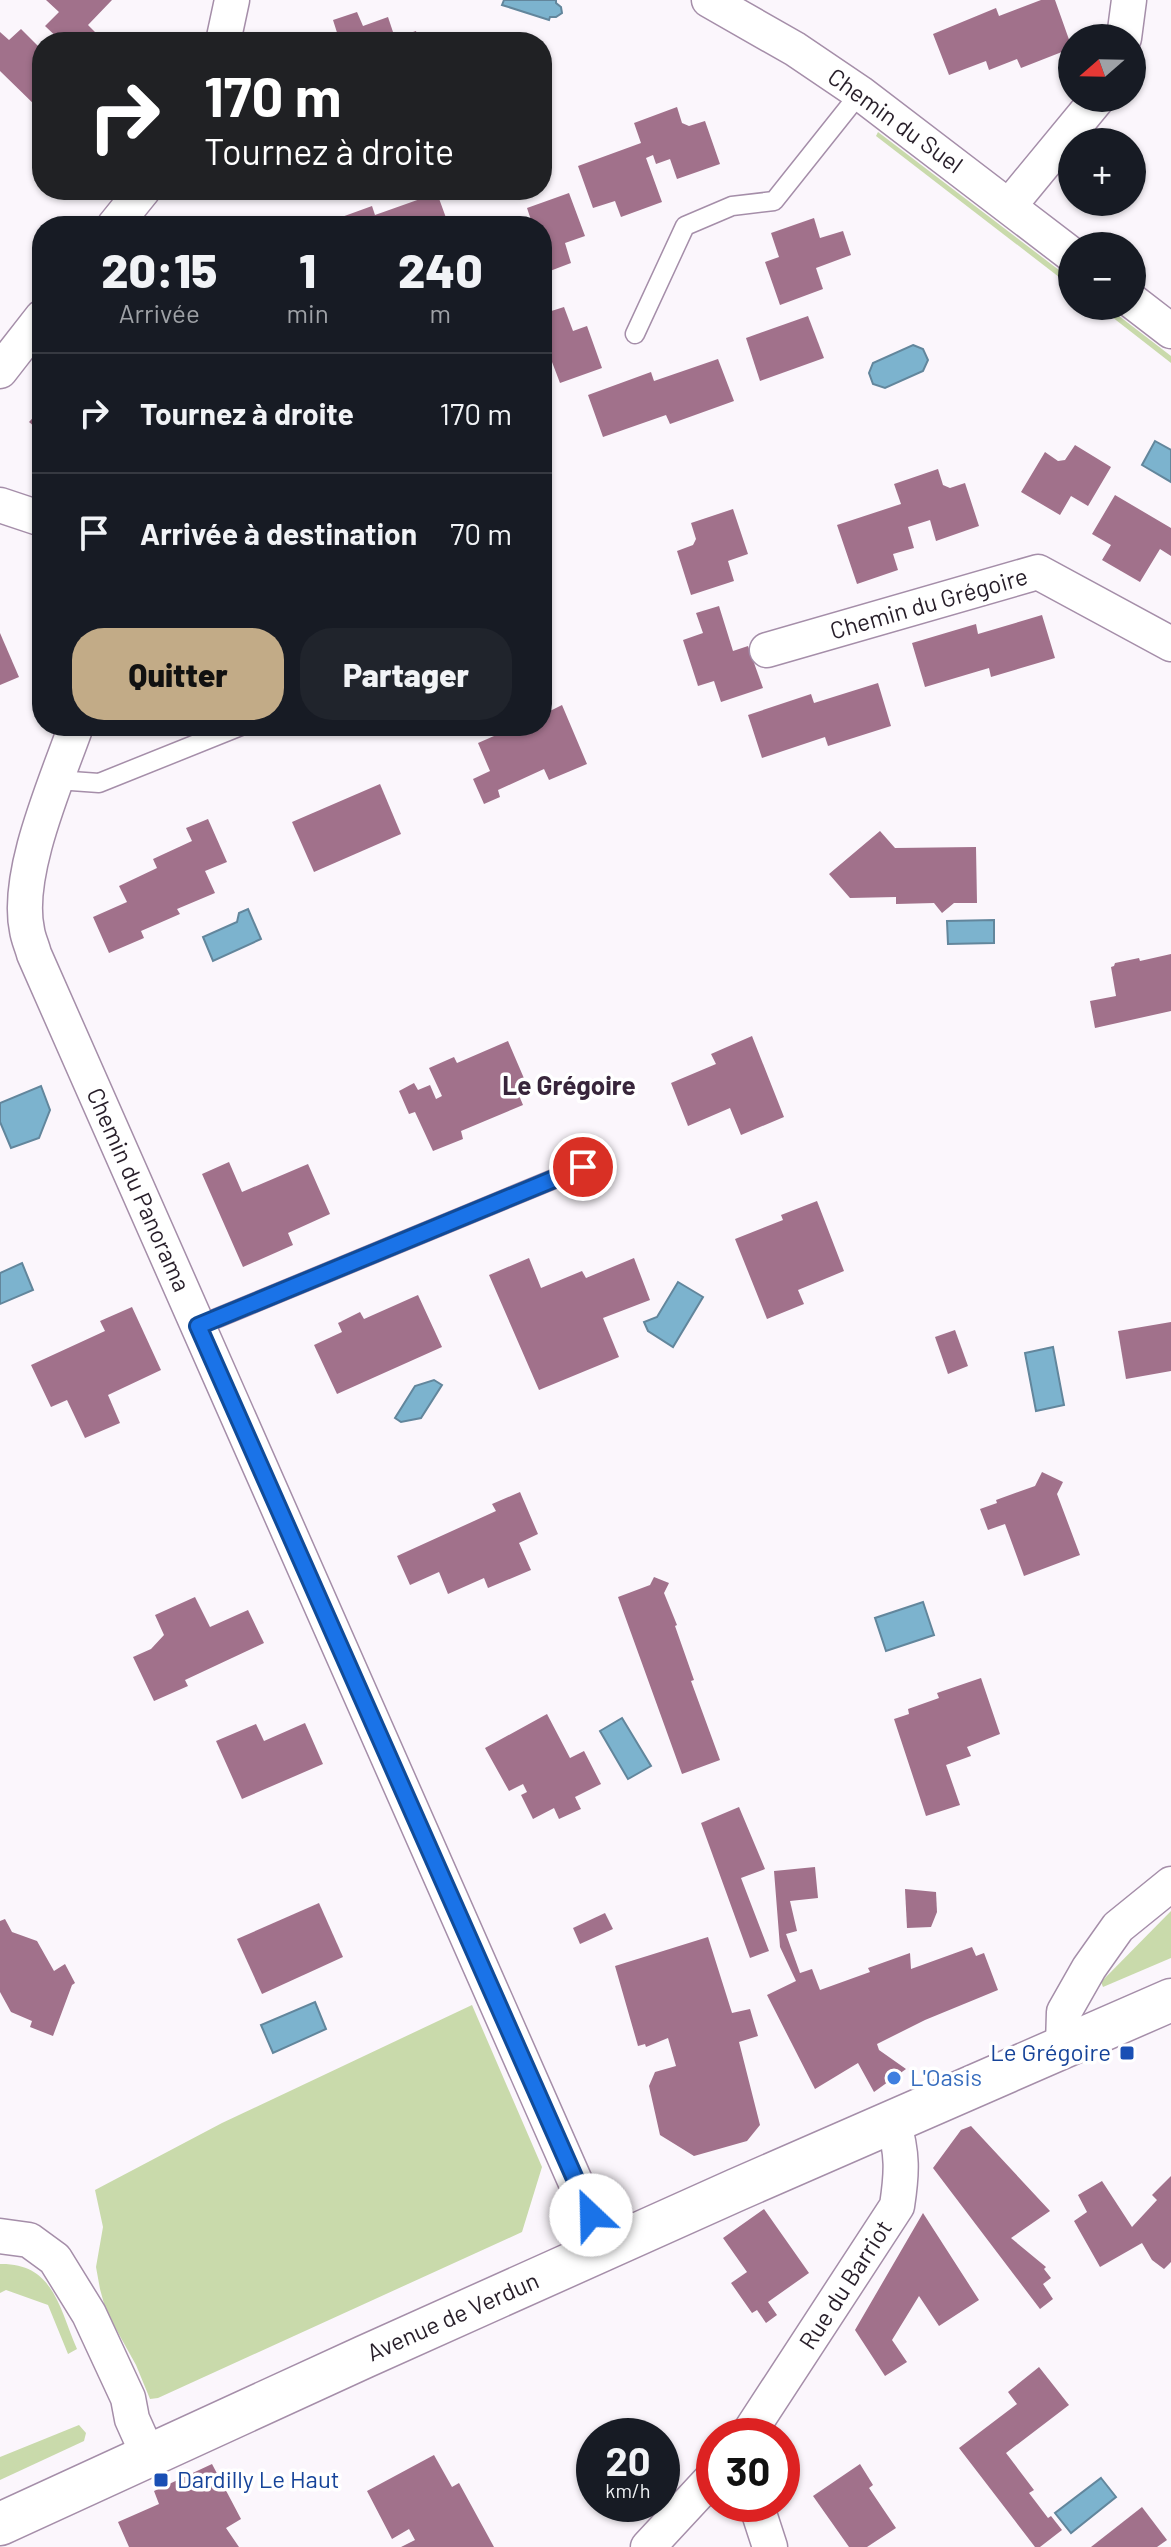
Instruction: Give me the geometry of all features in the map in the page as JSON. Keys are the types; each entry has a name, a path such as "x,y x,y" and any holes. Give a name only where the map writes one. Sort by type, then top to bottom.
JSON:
{"street":[{"path":"225,32 232,0"},
{"name":"Chemin du Suel","path":"709,0 795,49 860,93 1058,244"},
{"path":"1126,24 1129,0"},
{"path":"1009,206 1086,112"},
{"path":"122,216 135,200"},
{"path":"1146,312 1171,331"},
{"path":"0,371 32,330"},
{"path":"0,505 32,516"},
{"name":"Chemin du Grégoire","path":"767,650 1038,572 1171,644"},
{"name":"Chemin du Panorama","path":"72,736 33,856 26,887 26,928 40,968 605,2249"},
{"path":"1063,2045 1064,2012 1089,1968 1118,1927 1171,1884"},
{"name":"Avenue de Verdun","path":"0,2524 605,2249 1171,2000"},
{"name":"Rue du Barriot","path":"759,2418 897,2206 902,2173 901,2147 893,2121"},
{"path":"0,2236 29,2240 55,2259 89,2314 128,2398 132,2419 149,2457"},
{"path":"648,2547 696,2495"},
{"path":"762,2522 770,2547"}],"lane":[{"path":"635,334 685,226 732,206 774,201 860,93"},
{"path":"57,780 99,783 216,736"},
{"path":"198,1326 583,1167"}],"green space":[{"path":"878,132 1058,269 1058,276 876,136"},
{"path":"1116,320 1124,320 1171,356 1171,363"},
{"path":"1171,1911 1171,1958 1103,1987 1101,1982"},
{"path":"472,2005 542,2167 522,2232 150,2399 136,2365 106,2311 100,2289 96,2267 103,2227 95,2190 222,2123"},
{"path":"0,2264 32,2271 43,2280 59,2304 77,2349 68,2354 48,2305 6,2290 0,2293"},
{"path":"79,2425 86,2433 84,2441 0,2480 0,2457"}],"water":[{"path":"504,0 556,0 562,13 549,20 502,5"},
{"path":"913,345 923,349 928,360 923,371 885,388 873,384 869,373 873,363"},
{"path":"1155,441 1171,450 1171,482 1142,465"},
{"path":"248,909 261,939 213,961 203,937 237,922 239,913"},
{"path":"994,920 994,943 948,944 947,921"},
{"path":"41,1086 50,1110 39,1138 11,1148 0,1122 0,1103"},
{"path":"22,1263 33,1290 0,1304 0,1273"},
{"path":"678,1282 703,1297 673,1347 648,1331 644,1322 657,1317"},
{"path":"1053,1347 1064,1405 1036,1411 1025,1353"},
{"path":"434,1380 442,1385 421,1418 401,1422 395,1418 415,1386"},
{"path":"923,1602 934,1635 886,1651 875,1618"},
{"path":"622,1718 651,1766 628,1779 600,1731"},
{"path":"315,2002 326,2029 273,2053 261,2025"},
{"path":"1101,2478 1116,2497 1071,2533 1055,2513"}],"building":[{"path":"46,0 112,0 88,25 95,32 51,32 45,26 59,12"},
{"path":"1041,0 1055,0 1064,24 1058,24 1058,53 1021,68 1017,59 989,70 986,61 949,75 933,34 996,8 999,16"},
{"path":"357,12 363,26 388,17 393,32 337,32 333,20"},
{"path":"21,29 32,40 32,102 0,71 0,32 9,40"},
{"path":"677,107 682,123 689,126 705,121 720,164 677,179 670,159 656,164 653,155 646,158 662,202 621,217 615,201 593,208 578,166 641,143 634,123"},
{"path":"569,193 585,236 565,243 571,263 552,270 552,216 530,216 527,208"},
{"path":"417,200 440,200 445,216 344,216 372,206 375,215"},
{"path":"814,218 820,238 843,231 851,255 816,268 823,289 780,305 765,262 779,257 771,233"},
{"path":"564,307 573,331 587,326 602,368 560,383 552,362 552,311"},
{"path":"808,316 824,358 760,381 746,338"},
{"path":"718,359 734,401 670,424 666,415 603,437 588,395 651,372 654,381"},
{"path":"1075,445 1111,467 1088,506 1071,496 1060,515 1021,492 1045,452 1058,461 1065,460"},
{"path":"938,469 943,485 950,488 965,483 979,526 936,541 930,520 908,527 914,548 893,554 898,570 857,584 837,525 901,504 894,484"},
{"path":"1115,495 1171,528 1171,556 1160,549 1140,582 1102,560 1111,545 1092,534"},
{"path":"733,509 748,554 728,561 734,581 691,595 677,551 693,545 696,539 691,523"},
{"path":"719,606 733,651 748,646 763,688 721,702 714,681 698,686 683,640 703,633 696,613"},
{"path":"1042,615 1055,658 991,677 989,668 925,687 912,643 976,624 978,634"},
{"path":"0,633 19,677 0,685"},
{"path":"878,683 891,726 828,746 825,737 762,758 748,715 811,694 814,703"},
{"path":"562,705 587,764 549,780 544,769 498,790 500,797 484,804 473,779 490,771 478,743 494,736 552,736 552,710"},
{"path":"380,784 401,834 314,872 292,822"},
{"path":"208,819 227,862 205,871 215,893 177,909 180,914 141,931 144,938 109,953 93,917 127,902 119,886 157,868 153,859 192,841 186,828"},
{"path":"880,831 895,848 976,847 977,903 954,903 942,913 934,903 896,904 896,897 850,898 829,874"},
{"path":"1171,954 1171,1011 1095,1028 1090,1001 1116,996 1111,967 1115,963"},
{"path":"752,1036 784,1117 741,1135 730,1108 688,1126 671,1083 716,1064 711,1054"},
{"path":"508,1041 526,1083 516,1088 523,1105 461,1131 463,1139 433,1151 415,1112 409,1114 399,1091 414,1083 418,1090 430,1085 436,1099 442,1096 429,1068 454,1057 457,1063"},
{"path":"229,1162 242,1192 308,1164 330,1214 288,1233 293,1245 243,1267 202,1174"},
{"path":"817,1201 844,1271 798,1290 804,1304 767,1319 735,1239 783,1220 781,1215"},
{"path":"529,1258 541,1288 582,1271 586,1278 634,1258 650,1300 603,1318 619,1357 539,1390 489,1275"},
{"path":"418,1295 442,1347 337,1394 314,1345 342,1332 338,1323 360,1312 364,1319"},
{"path":"132,1307 161,1370 108,1395 120,1423 85,1438 67,1400 51,1407 31,1365 105,1331 100,1321"},
{"path":"1171,1322 1171,1371 1126,1379 1118,1331"},
{"path":"955,1330 968,1366 948,1374 935,1337"},
{"path":"1042,1472 1063,1482 1057,1494 1080,1555 1024,1576 1005,1524 988,1530 980,1509 1035,1486"},
{"path":"520,1492 538,1534 519,1543 531,1570 488,1588 484,1578 448,1594 439,1572 410,1585 397,1556 496,1511 492,1504"},
{"path":"654,1577 669,1583 664,1593 720,1760 682,1774 618,1597 650,1585"},
{"path":"195,1597 210,1627 248,1610 264,1643 185,1680 188,1686 154,1701 133,1657 151,1649 164,1635 155,1615"},
{"path":"981,1678 1000,1734 967,1747 971,1756 946,1765 960,1805 926,1816 894,1719 909,1714 908,1709 939,1698 937,1693"},
{"path":"547,1714 570,1758 584,1751 601,1784 575,1797 581,1809 559,1819 554,1808 533,1819 521,1795 527,1792 523,1784 509,1791 485,1748"},
{"path":"305,1723 323,1764 242,1799 216,1741 256,1724 264,1741"},
{"path":"739,1807 765,1869 741,1878 769,1951 750,1958 701,1823"},
{"path":"815,1867 818,1898 790,1901 797,1931 786,1934 800,1973 812,1969 820,1990 910,1953 911,1969 972,1947 976,1956 984,1953 998,1990 877,2044 879,2050 906,2069 874,2092 858,2063 815,2089 767,1995 796,1981 780,1947 774,1871"},
{"path":"905,1889 936,1892 937,1912 931,1927 907,1928"},
{"path":"319,1903 343,1957 262,1994 237,1939"},
{"path":"605,1913 613,1929 580,1944 573,1928"},
{"path":"5,1919 12,1932 37,1941 54,1971 65,1964 75,1983 53,2036 30,2027 32,2021 11,2012 0,1992 0,1921"},
{"path":"708,1937 732,2013 750,2009 758,2036 739,2042 760,2125 747,2141 694,2156 660,2135 649,2086 655,2072 676,2066 668,2038 646,2047 645,2044 638,2046 615,1966"},
{"path":"971,2126 1050,2211 1011,2238 1046,2267 1044,2269 1051,2278 1043,2284 1053,2299 1040,2309 933,2168 961,2130"},
{"path":"1171,2176 1171,2262 1164,2269 1152,2260 1142,2243 1100,2267 1074,2221 1087,2212 1078,2195 1102,2181 1132,2227 1157,2200 1152,2195"},
{"path":"764,2209 809,2273 768,2302 777,2315 766,2323 757,2310 752,2313 731,2283 747,2272 723,2238"},
{"path":"923,2213 979,2300 939,2326 919,2296 892,2340 907,2362 885,2376 855,2330"},
{"path":"1039,2367 1069,2405 1006,2453 1034,2490 1029,2493 1048,2518 1051,2516 1062,2530 1040,2547 1035,2547 959,2448 1017,2404 1008,2392"},
{"path":"434,2455 452,2487 459,2483 494,2547 401,2547 415,2540 409,2529 392,2539 367,2491"},
{"path":"212,2464 241,2519 226,2528 239,2547 129,2547 118,2522 159,2504 154,2491"},
{"path":"860,2464 873,2485 869,2488 896,2528 867,2547 849,2547 813,2496"},
{"path":"1142,2507 1167,2540 1157,2547 1091,2547"}],"place":[{"name":"Le Grégoire","path":"1127,2053"},
{"name":"L'Oasis","path":"894,2078"},
{"name":"Dardilly Le Haut","path":"161,2480"}],"district":[{"name":"Le Grégoire","path":"569,1086"}],"route":[{"path":"583,1167 198,1326 591,2215"}]}
